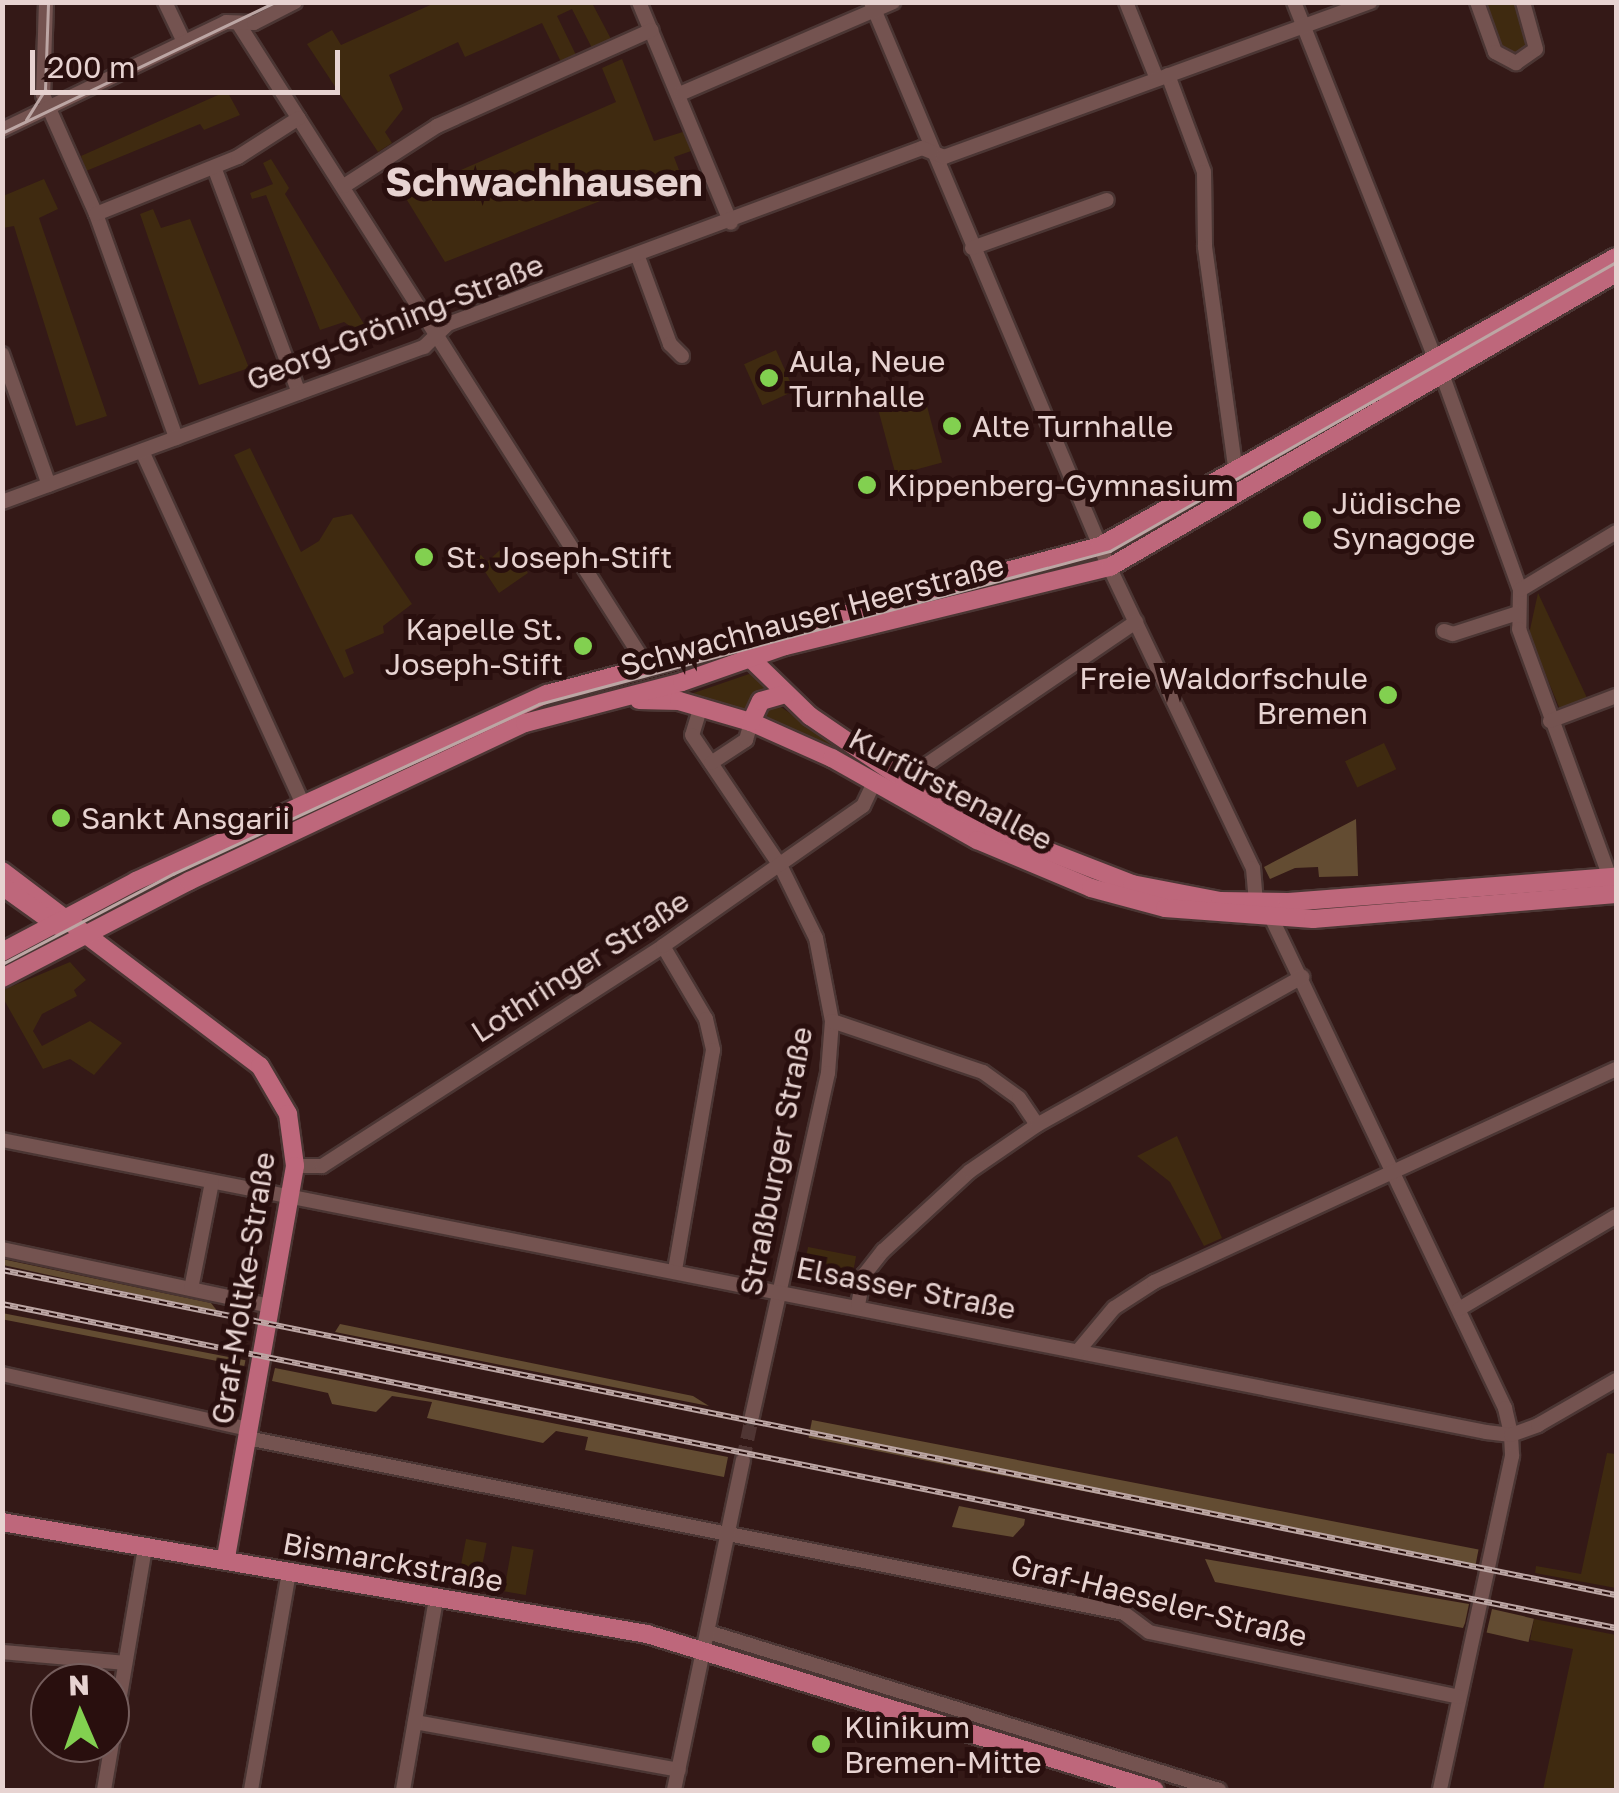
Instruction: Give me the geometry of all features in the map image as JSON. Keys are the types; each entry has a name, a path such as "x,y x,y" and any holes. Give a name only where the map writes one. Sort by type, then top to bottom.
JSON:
{"main road":[{"name":"Schwachhauser Heerstraße","path":"2,978 189,881 525,723 998,590 1105,556 1439,367 1616,257"},
{"name":"Schwachhauser Heerstraße","path":"2,952 59,920 546,694 731,640 1105,556 1236,474 1616,273"},
{"name":"Kurfürstenallee","path":"731,640 786,694 904,780 994,830 1079,866 1186,896 1256,902 1614,883"},
{"path":"751,722 761,701 786,694"},
{"name":"Kurfürstenallee","path":"624,695 700,706 751,722 874,782 977,840 1091,888 1165,908 1294,919 1614,883"},
{"path":"2,872 59,920"},
{"path":"2,886 59,920"},
{"name":"Graf-Moltke-Straße","path":"59,920 260,1066 288,1114 295,1166 226,1561"},
{"name":"Bismarckstraße","path":"2,1522 436,1598 707,1640 772,1669 1155,1790"}],"street":[{"path":"46,2 42,89 96,214 176,438"},
{"path":"165,2 184,42"},
{"path":"2,130 184,42 238,23 254,23 295,2"},
{"path":"638,2 682,94 731,223"},
{"path":"682,94 873,7 893,2"},
{"path":"1126,2 1204,172 1205,247 1236,474"},
{"path":"1294,2 1439,367 1520,590 1518,614 1550,721 1614,883"},
{"name":"Georg-Gröning-Straße","path":"2,502 424,347 448,324 731,223 922,148 944,158 1371,2"},
{"path":"1477,2 1495,52 1516,63 1536,49 1524,2"},
{"path":"873,7 1105,556 1253,868 1256,902"},
{"path":"238,23 645,663"},
{"path":"344,186 437,126 652,30"},
{"path":"96,214 214,167 298,118"},
{"path":"214,167 299,394"},
{"path":"972,248 1108,200"},
{"path":"638,256 670,344 682,356"},
{"path":"2,354 49,485"},
{"path":"142,451 304,805"},
{"path":"1520,590 1616,532"},
{"path":"1444,631 1453,634 1518,614"},
{"path":"904,780 1136,622"},
{"path":"1550,721 1616,696"},
{"name":"Straßburger Straße","path":"700,706 692,735 781,866 816,938 832,1021 828,1073 752,1417"},
{"path":"712,763 746,740 751,722"},
{"name":"Lothringer Straße","path":"295,1166 322,1166 663,946 863,806 874,782"},
{"path":"1272,919 1459,1309 1511,1436 1512,1456 1440,1790"},
{"path":"1288,950 1294,919"},
{"path":"663,946 706,1019 712,1050 674,1270"},
{"path":"858,1306 864,1275 906,1225 1036,1125 1302,977"},
{"path":"832,1021 983,1072 1019,1098 1036,1125"},
{"path":"1078,1351 1114,1308 1154,1282 1393,1168 1616,1069"},
{"name":"Elsasser Straße","path":"2,1140 1511,1436"},
{"path":"191,1289 212,1182"},
{"path":"1459,1309 1616,1216"},
{"path":"2,1249 270,1306"},
{"name":"Graf-Haeseler-Straße","path":"2,1374 248,1434 1124,1613 1150,1632 1459,1697"},
{"path":"1511,1436 1616,1380"},
{"path":"674,1790 743,1460"},
{"path":"126,1663 145,1547"},
{"path":"251,1790 289,1572"},
{"path":"403,1790 436,1598"},
{"name":"Bismarckstraße","path":"707,1640 797,1659 1219,1790"},
{"path":"2,1652 116,1663"},
{"path":"772,1669 797,1659"},
{"path":"414,1722 679,1770"},
{"path":"104,1790 109,1763"}],"shaded area":[{"path":"437,2 592,3 611,39 592,48 572,9 557,16 576,55 561,62 542,23 465,57 458,42 389,75 403,109 385,132 392,143 378,152 307,44 332,30 341,45"},
{"path":"1481,3 1519,3 1532,45 1517,59 1501,52"},
{"path":"622,59 654,141 686,131 694,150 674,157 679,170 445,262 399,187 420,172 429,184 616,102 602,68"},
{"path":"227,91 240,115 204,130 200,124 86,171 81,156"},
{"path":"271,159 289,188 285,194 364,324 354,329 344,322 320,330 266,195 252,199 250,193 273,184 263,163"},
{"path":"44,179 58,209 39,218 107,416 76,426 14,226 3,228 3,196"},
{"path":"153,209 161,228 190,219 249,368 199,385 140,214"},
{"name":"Aula, Neue Turnhalle","path":"776,350 794,391 762,405 744,364"},
{"path":"924,395 942,463 896,475 878,407"},
{"path":"250,448 301,552 319,541 333,518 352,514 412,604 383,626 384,633 345,650 354,673 344,678 234,455"},
{"path":"500,550 509,563 518,557 528,573 499,593 476,558 481,555 487,562"},
{"path":"1538,593 1588,700 1561,712 1529,634"},
{"path":"752,673 774,693 756,698 747,713 682,697"},
{"path":"775,703 909,790 763,720 761,710"},
{"path":"1384,743 1396,769 1357,787 1345,761"},
{"path":"1356,819 1358,876 1319,877 1318,867 1295,868 1270,879 1264,867"},
{"path":"70,962 86,980 74,990 77,996 42,1014 33,1031 42,1046 90,1021 122,1043 94,1075 70,1059 43,1069 3,998 3,990"},
{"path":"1177,1136 1222,1238 1204,1246 1170,1182 1137,1156"},
{"path":"808,1247 856,1256 850,1288 802,1278"},
{"path":"2,1259 211,1303 218,1312 3,1265"},
{"path":"2,1313 245,1360 244,1366 2,1319"},
{"path":"340,1324 693,1396 709,1406 335,1332"},
{"path":"275,1368 728,1457 724,1477 585,1450 588,1437 556,1431 543,1443 427,1418 432,1402 392,1396 376,1412 332,1404 328,1393 272,1381"},
{"path":"812,1420 1479,1550 1475,1567 809,1438"},
{"path":"1607,1453 1616,1454 1616,1588 1535,1573 1536,1566 1581,1574"},
{"path":"959,1506 1025,1519 1024,1525 1013,1537 952,1527"},
{"path":"466,1539 487,1543 478,1587 457,1583"},
{"path":"512,1546 534,1550 526,1595 504,1591"},
{"path":"1205,1559 1469,1604 1463,1628 1215,1582"},
{"path":"1492,1609 1534,1619 1528,1642 1487,1632"},
{"path":"1534,1619 1616,1635 1616,1790 1543,1790 1573,1649 1530,1640"}],"tunnel":[{"path":"743,1460 752,1417"}],"tram line":[{"path":"26,120 45,90 48,2"},
{"path":"2,133 276,2"},
{"path":"2,964 173,874 539,704 1110,551 1616,262"}],"railway":[{"path":"2,1270 1616,1595"},
{"path":"2,1304 1616,1628"}],"place":[{"name":"Aula, Neue Turnhalle","path":"769,378"},
{"name":"Alte Turnhalle","path":"952,426"},
{"name":"Kippenberg-Gymnasium","path":"867,485"},
{"name":"Jüdische Synagoge","path":"1312,520"},
{"name":"St. Joseph-Stift","path":"424,557"},
{"name":"Kapelle St. Joseph-Stift","path":"583,646"},
{"name":"Freie Waldorfschule Bremen","path":"1388,695"},
{"name":"Sankt Ansgarii","path":"61,818"},
{"name":"Klinikum Bremen-Mitte","path":"821,1744"}],"district":[{"name":"Schwachhausen","path":"544,181"}]}
